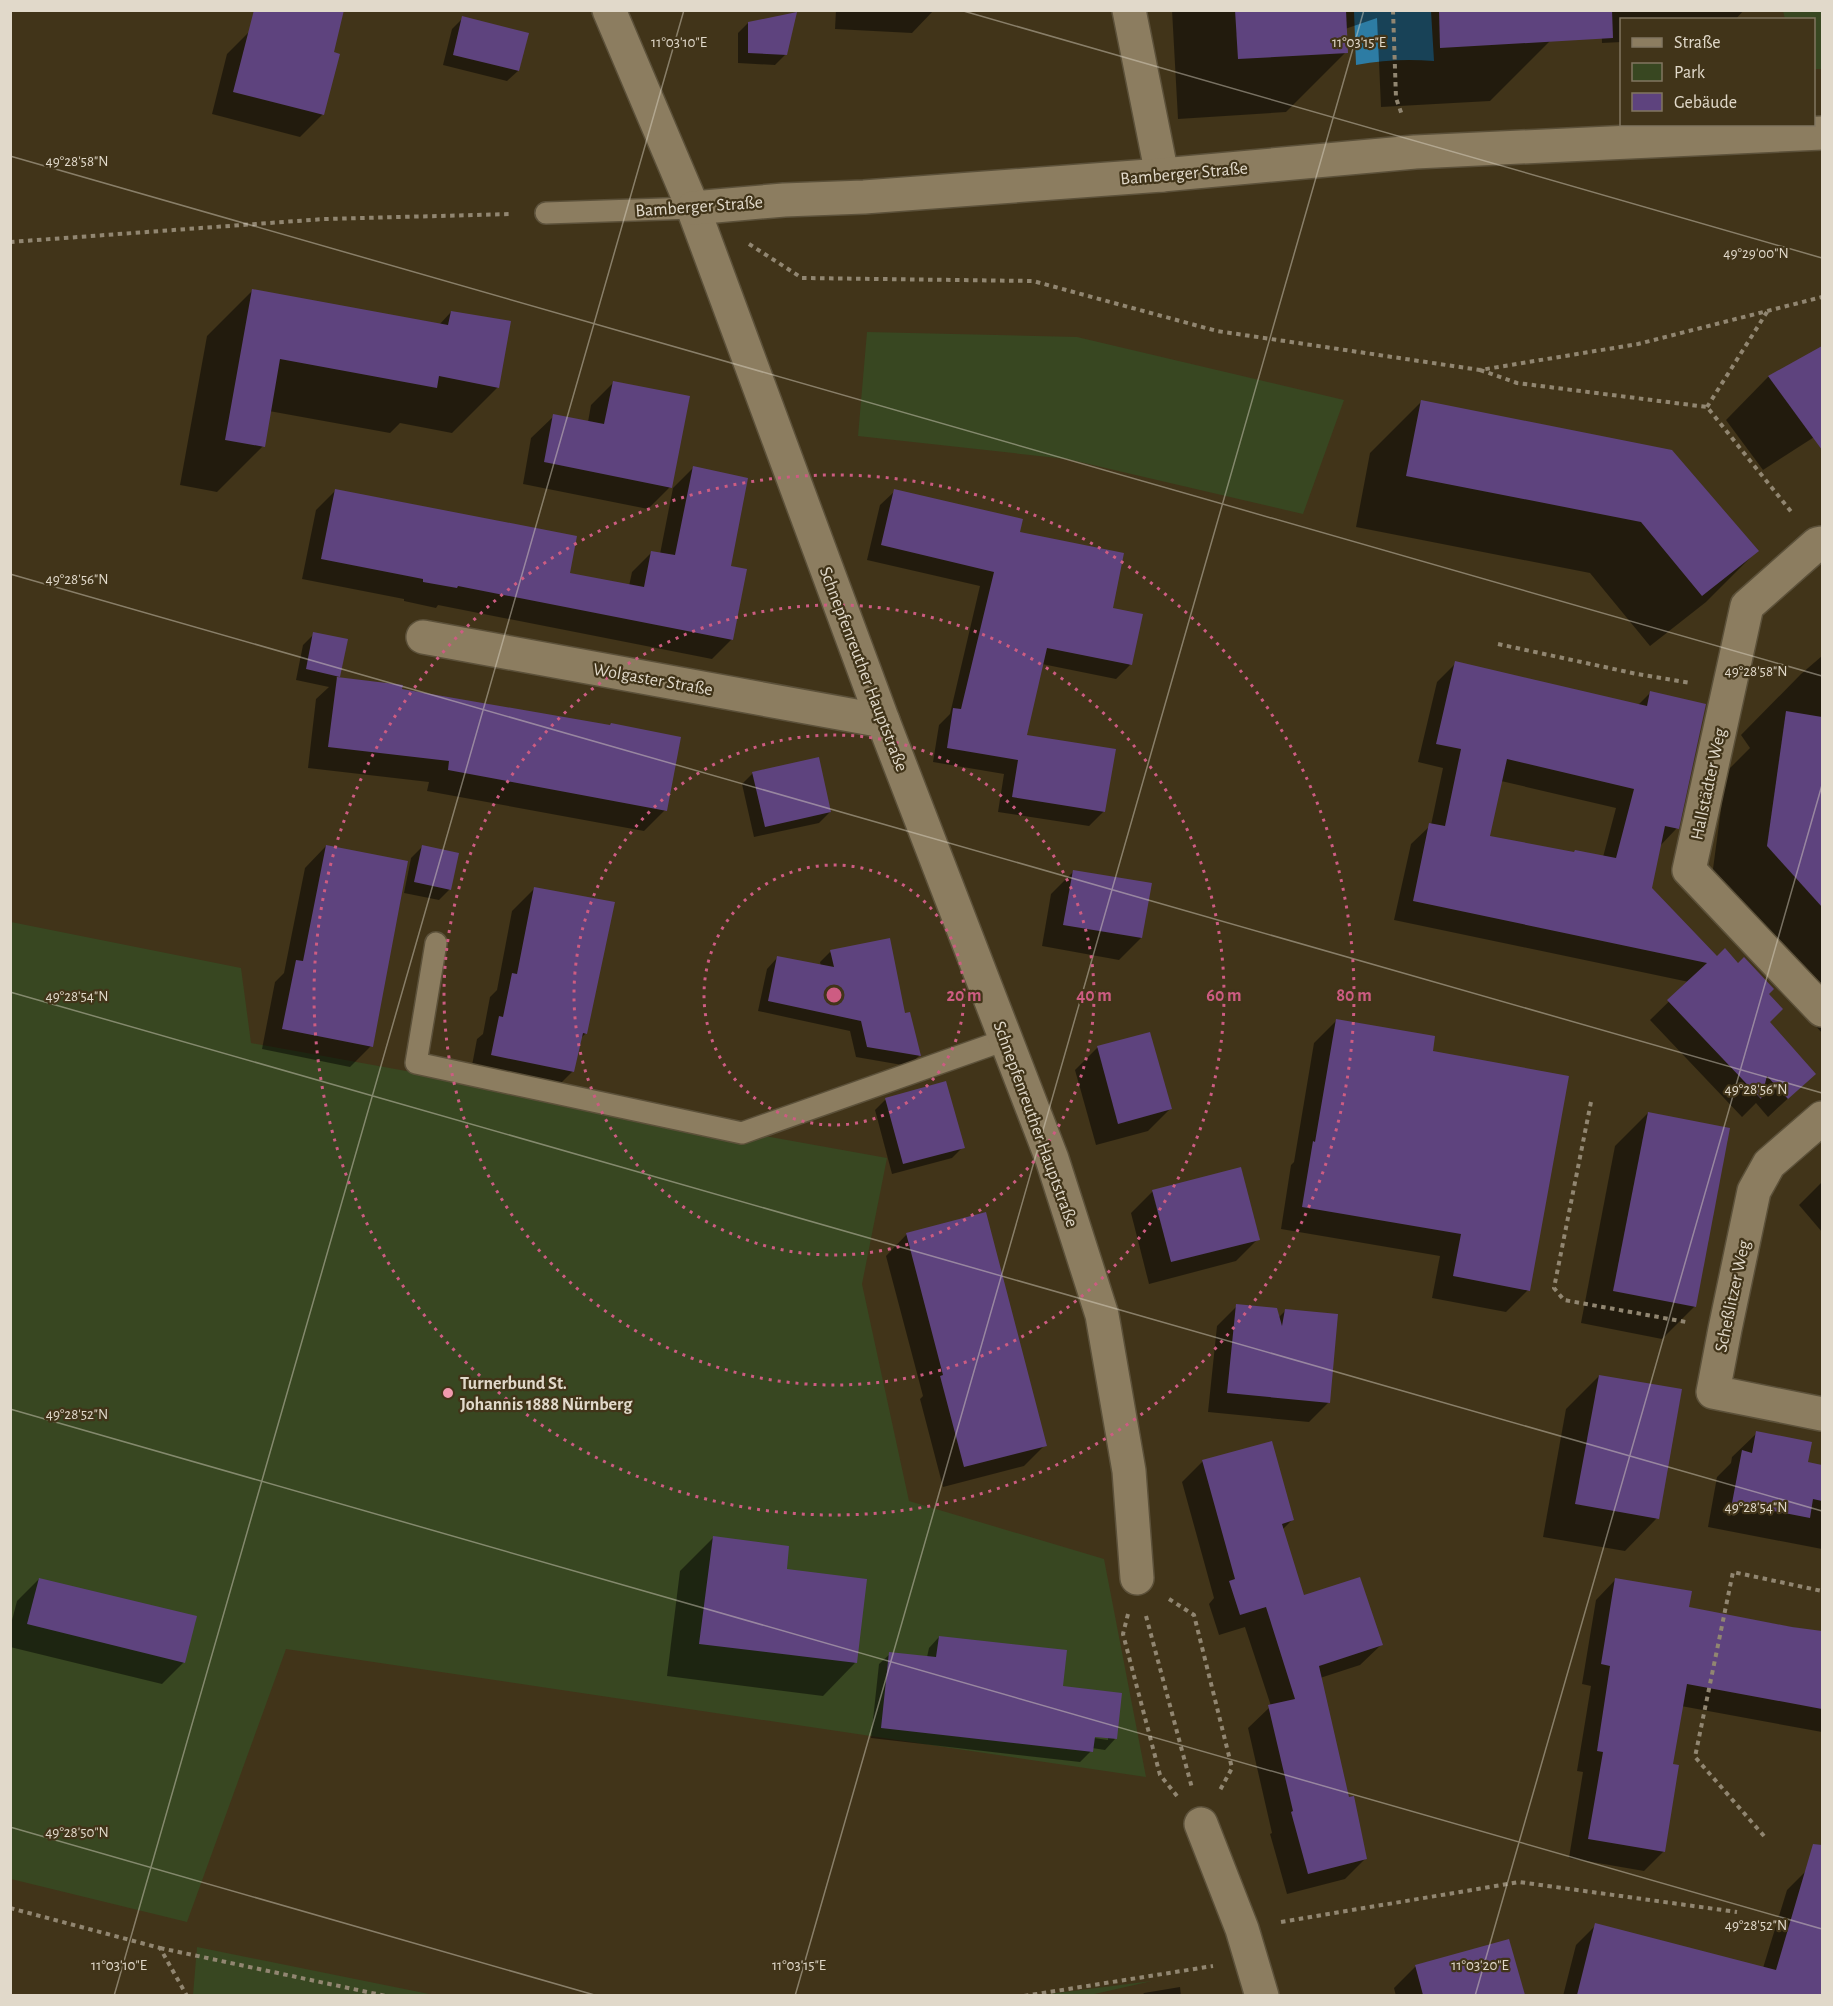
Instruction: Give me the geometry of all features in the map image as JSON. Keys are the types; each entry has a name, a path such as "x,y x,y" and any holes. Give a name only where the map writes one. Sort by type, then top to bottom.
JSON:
{"street":[{"name":"Schnepfenreuther Hauptstraße","path":"609,10 693,208 883,721 1052,1159 1102,1316 1129,1471 1137,1578"},
{"path":"1129,10 1162,175"},
{"name":"Bamberger Straße","path":"693,208 1162,175 1415,152 1822,133"},
{"name":"Hallstädter Weg","path":"1820,543 1747,606 1689,870 1822,1010"},
{"name":"Wolgaster Straße","path":"423,637 883,721"},
{"name":"Scheßlitzer Weg","path":"1822,1118 1769,1164 1754,1191 1713,1392 1822,1414"},
{"path":"1201,1824 1247,1943 1262,1995"}],"lane":[{"name":"Bamberger Straße","path":"546,213 693,208"},
{"path":"436,943 416,1062 742,1133 1005,1040"}],"path":[{"path":"1393,10 1395,74"},
{"path":"10,242 324,219 546,213"},
{"path":"742,240 802,278 1033,281 1217,331 1480,370 1517,383 1707,407 1820,543"},
{"path":"1480,370 1638,344 1822,297"},
{"path":"1707,407 1767,311"},
{"path":"1498,644 1637,674 1728,689"},
{"path":"1591,1102 1554,1288 1564,1300 1725,1329"},
{"path":"1764,1836 1695,1757 1733,1572 1822,1591"},
{"path":"1137,1578 1194,1615 1232,1768 1201,1824"},
{"path":"1137,1578 1122,1634 1160,1775 1201,1824"},
{"path":"1137,1578 1201,1824"},
{"path":"1024,1995 1216,1966 1247,1943 1519,1882 1737,1912"},
{"path":"10,1908 160,1948 386,1995"},
{"path":"160,1948 187,1995"}],"green space":[{"path":"1783,11 1822,11 1822,69 1815,69 1815,18 1785,18"},
{"path":"867,332 1077,337 1344,400 1303,514 1067,459 858,436"},
{"name":"Turnerbund St. Johannis 1888 Nürnberg","path":"11,922 241,968 251,1043 887,1158 862,1284 909,1501 1104,1559 1146,1777 286,1649 187,1922 11,1879"},
{"path":"197,1947 434,1995 193,1995"},
{"path":"1152,1981 1090,1995 1040,1995"}],"water":[{"path":"1354,11 1431,11 1434,61 1395,60 1356,65"}],"building":[{"path":"254,10 344,10 334,52 340,54 324,115 233,92"},
{"path":"1235,10 1346,10 1348,53 1238,59"},
{"path":"1439,10 1612,10 1613,38 1440,48"},
{"path":"797,12 787,55 748,53 748,22"},
{"path":"462,16 529,33 519,71 453,55"},
{"path":"252,289 448,325 451,311 511,321 499,388 439,376 437,388 280,359 265,447 225,440"},
{"path":"1822,346 1822,450 1768,376"},
{"path":"613,381 690,396 672,488 544,462 553,414 604,424"},
{"path":"1421,400 1672,450 1759,551 1702,596 1641,522 1406,476"},
{"path":"693,466 748,478 731,566 747,569 733,640 458,586 457,588 423,582 423,579 321,559 335,489 577,536 570,573 644,587 651,551 675,555"},
{"path":"894,489 1023,519 1020,532 1124,553 1113,608 1143,614 1132,665 1047,648 1027,735 1116,749 1105,812 1012,797 1018,760 947,748 953,708 961,709 994,572 881,545"},
{"path":"313,632 348,639 340,677 306,669"},
{"path":"1455,661 1647,706 1650,691 1706,704 1679,829 1665,826 1652,888 1717,956 1725,948 1738,963 1744,957 1774,989 1769,994 1783,1009 1770,1022 1816,1074 1788,1099 1767,1076 1761,1099 1667,1000 1707,963 1413,901 1429,823 1445,826 1461,749 1436,744","holes":["1507,759 1634,789 1616,858 1490,836"]},
{"path":"337,677 403,685 402,689 610,725 611,723 681,737 667,811 448,770 449,761 328,747"},
{"path":"1786,711 1822,717 1822,907 1767,846"},
{"path":"819,757 831,812 765,827 752,772"},
{"path":"326,845 408,861 373,1047 282,1029 296,960 303,961"},
{"path":"422,845 459,853 451,890 414,882"},
{"path":"1073,870 1152,883 1142,938 1063,925"},
{"path":"534,887 615,902 587,1034 583,1033 574,1072 491,1055 499,1016 503,1017 512,973 517,974"},
{"path":"890,938 905,1013 910,1012 921,1056 867,1047 861,1021 768,1001 777,956 834,967 830,950"},
{"path":"1336,1019 1435,1036 1433,1051 1569,1076 1530,1291 1453,1276 1461,1234 1302,1207"},
{"path":"1150,1032 1172,1109 1118,1124 1097,1046"},
{"path":"946,1081 965,1148 903,1164 885,1098"},
{"path":"1648,1112 1730,1128 1696,1307 1613,1291"},
{"path":"1241,1167 1260,1240 1171,1262 1152,1190"},
{"path":"986,1212 1047,1446 964,1467 906,1233"},
{"path":"1236,1304 1277,1308 1282,1326 1285,1309 1338,1314 1330,1403 1227,1393"},
{"path":"1599,1375 1682,1389 1659,1519 1575,1504"},
{"path":"1756,1431 1812,1442 1808,1462 1822,1465 1822,1501 1813,1499 1810,1518 1732,1503 1742,1450 1752,1453"},
{"path":"1272,1441 1294,1520 1282,1524 1304,1595 1360,1577 1383,1645 1319,1666 1349,1797 1354,1796 1367,1859 1308,1874 1291,1812 1293,1811 1268,1705 1295,1699 1266,1607 1240,1615 1229,1581 1235,1579 1202,1460"},
{"path":"713,1536 789,1546 787,1569 867,1579 857,1663 699,1644"},
{"path":"39,1578 197,1616 185,1663 27,1624"},
{"path":"1615,1578 1692,1591 1689,1607 1822,1631 1822,1709 1687,1684 1673,1764 1679,1765 1665,1852 1588,1839 1603,1752 1597,1751 1610,1666 1601,1664"},
{"path":"939,1636 1067,1650 1063,1686 1122,1693 1117,1739 1095,1737 1093,1752 881,1728 889,1652 936,1657"},
{"path":"1813,1844 1822,1845 1822,1995 1577,1995 1595,1923 1776,1970"},
{"path":"1509,1939 1525,1995 1423,1995 1415,1965"}],"place":[{"name":"Turnerbund St. Johannis 1888 Nürnberg","path":"448,1393"}]}
